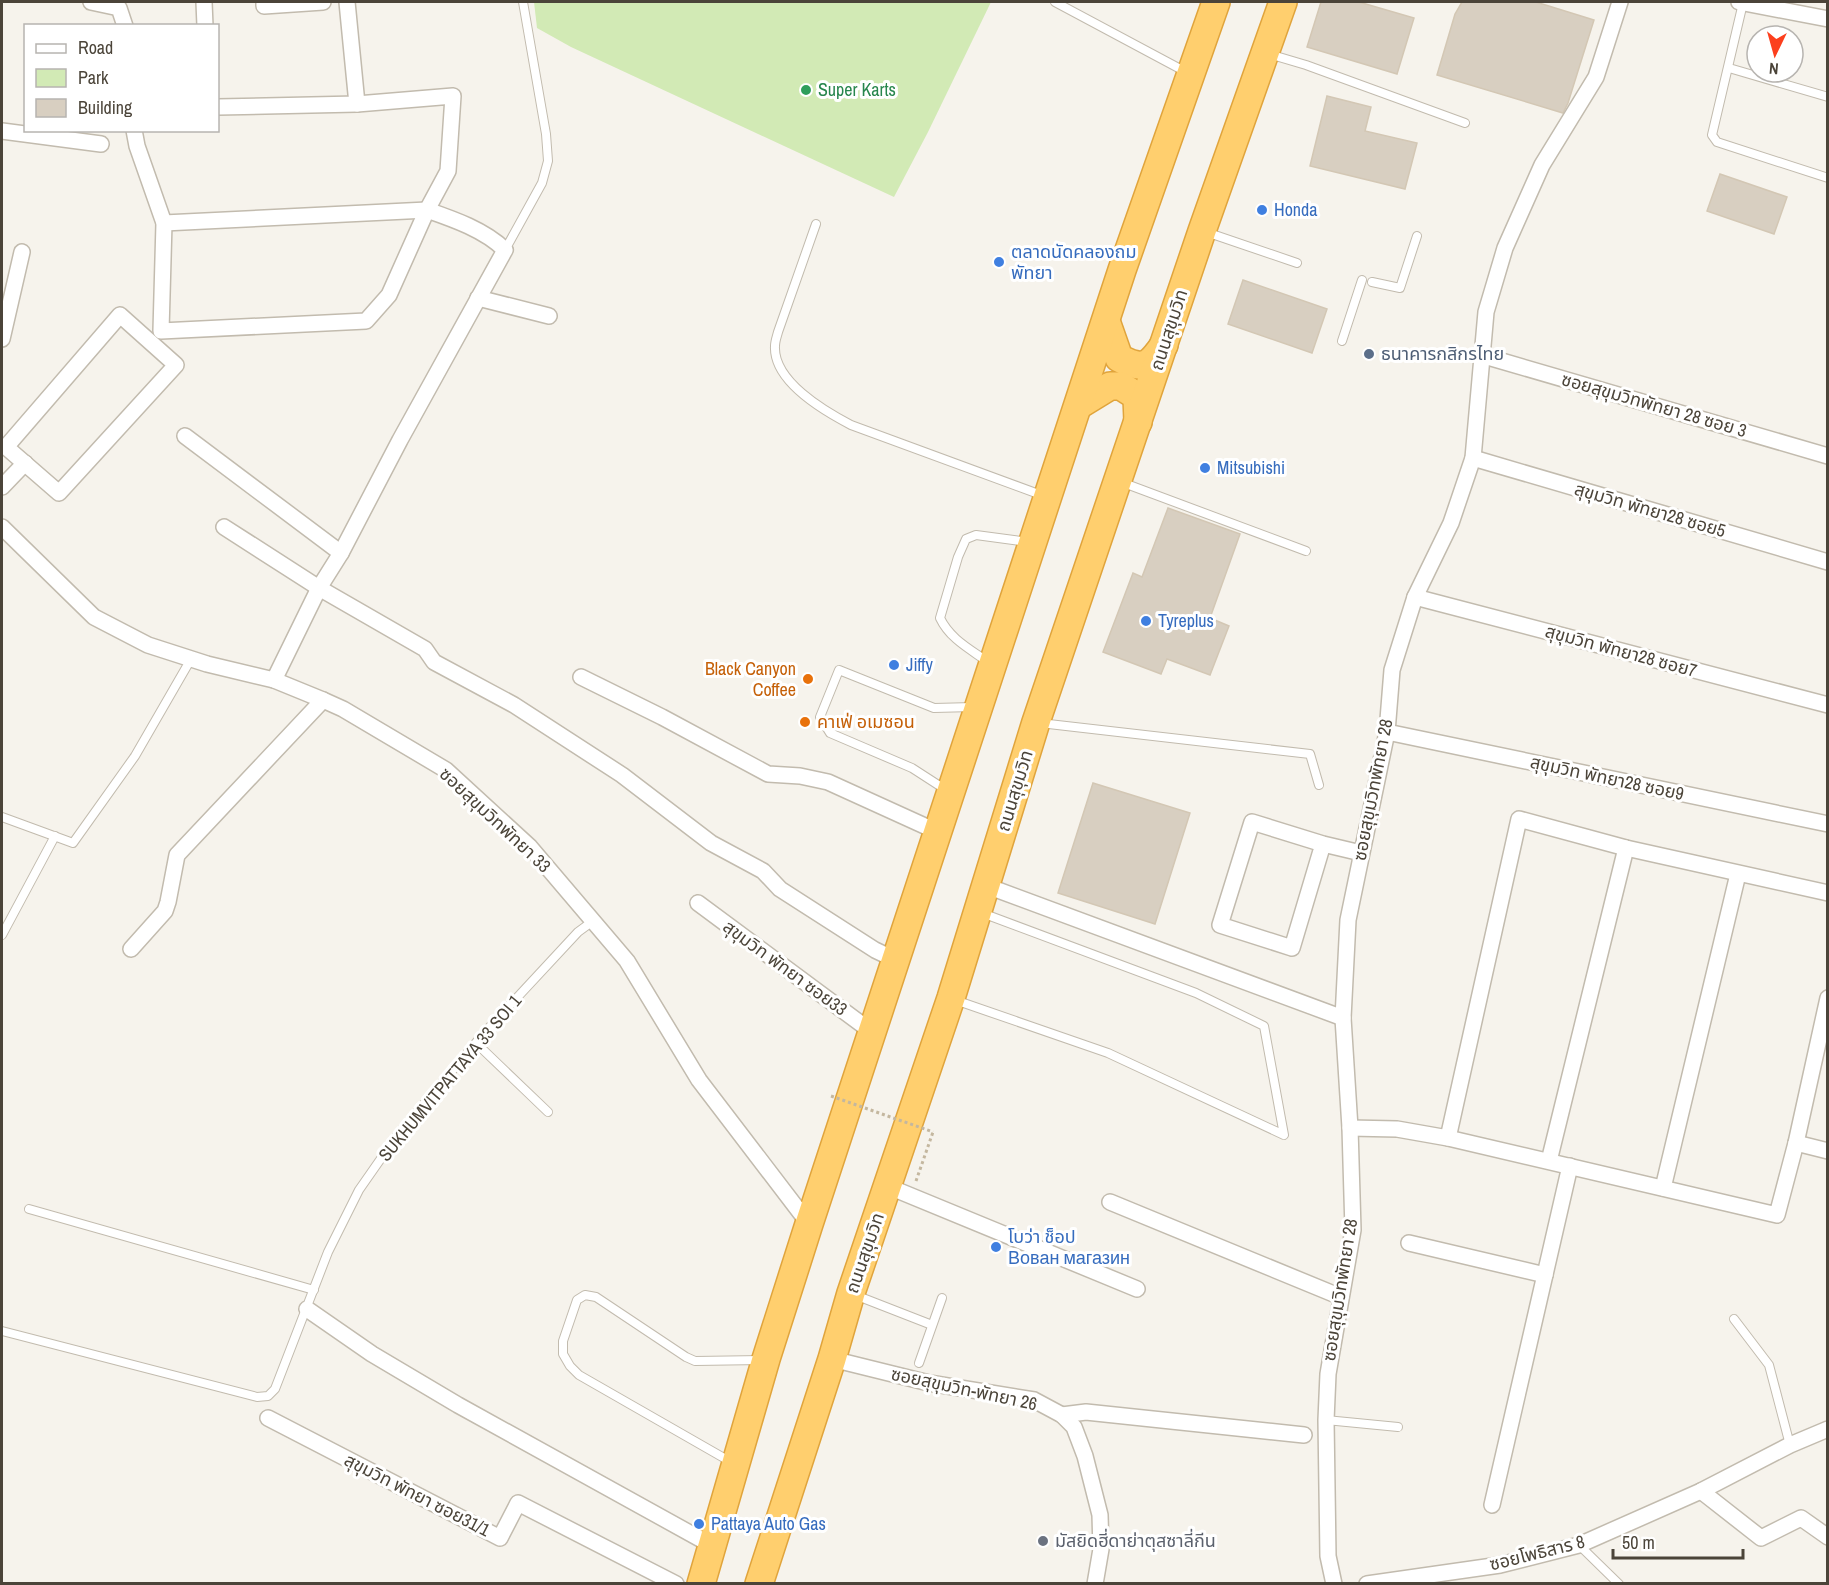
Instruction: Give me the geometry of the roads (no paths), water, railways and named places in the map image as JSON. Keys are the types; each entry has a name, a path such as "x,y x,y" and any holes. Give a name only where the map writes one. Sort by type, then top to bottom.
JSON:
{"highway":[{"path":"701,1584 766,1359 809,1224 1032,542 1216,2"},
{"name":"ถนนสุขุมวิท","path":"759,1584 851,1293 899,1190 951,998 1036,722 1202,231 1283,2"},
{"path":"1106,321 1119,358 1131,364 1142,366 1151,363 1164,344"},
{"path":"1079,405 1110,386 1121,386 1137,398 1138,424"}],"street":[{"path":"97,2 119,8 124,24"},
{"path":"204,2 205,24"},
{"path":"264,2 264,6 323,2"},
{"path":"347,2 357,104"},
{"name":"ซอยสุขุมวิทพัทยา 28","path":"1334,1584 1328,1556 1326,1420 1328,1374 1353,1230 1350,1128 1343,1018 1348,920 1387,732 1392,670 1415,597 1451,523 1473,458 1486,312 1505,248 1542,165 1596,77 1620,2"},
{"path":"1741,2 1827,19"},
{"path":"134,132 137,146 164,223 161,331 366,321 389,295 427,210 448,171 453,96 357,104 219,107"},
{"path":"2,131 100,144"},
{"path":"164,223 427,210 495,240 504,250 341,553 319,588 274,680"},
{"path":"2,339 22,252"},
{"path":"478,298 549,316"},
{"path":"120,315 176,365 59,493 25,463 6,447 120,315"},
{"name":"ซอยสุขุมวิทพัทยา 28 ซอย 3","path":"1481,355 1827,456"},
{"path":"185,436 341,553"},
{"name":"สุขุมวิท พัทยา28 ซอย5","path":"1473,458 1827,562"},
{"path":"2,487 25,463"},
{"name":"ซอยสุขุมวิทพัทยา 33","path":"2,527 94,617 148,645 191,659 274,680 323,700 343,709 446,770 530,847 627,961 699,1080 809,1224"},
{"path":"224,527 319,588 425,649 434,662 514,705 622,775 711,843 762,871 780,889 875,950 896,960"},
{"name":"สุขุมวิท พัทยา28 ซอย7","path":"1415,597 1827,705"},
{"path":"581,677 768,774 800,776 828,782 938,832"},
{"path":"131,949 165,911 177,855 323,700"},
{"name":"สุขุมวิท พัทยา28 ซอย9","path":"1387,732 1827,824"},
{"path":"1448,1138 1520,819 1626,848 1827,893"},
{"path":"1323,844 1292,948 1220,925 1252,822 1361,853"},
{"path":"1549,1161 1626,848"},
{"path":"1663,1188 1738,874"},
{"path":"987,886 1343,1018"},
{"name":"สุขุมวิท พัทยา ซอย33","path":"698,903 872,1032"},
{"path":"1350,1128 1397,1129 1448,1138 1777,1215 1796,1143 1827,998"},
{"path":"1796,1143 1827,1151"},
{"path":"1492,1505 1570,1166"},
{"path":"899,1190 1137,1289"},
{"path":"1110,1202 1341,1297"},
{"path":"1409,1242 1545,1275"},
{"path":"307,1309 372,1354 458,1405 713,1546"},
{"name":"ซอยสุขุมวิท-พัทยา 26","path":"832,1359 929,1383 1034,1400 1062,1415 1074,1427 1085,1456 1100,1515 1101,1549 1095,1584"},
{"path":"1062,1415 1086,1413 1304,1435"},
{"name":"สุขุมวิท พัทยา ซอย31/1","path":"268,1418 500,1538 518,1503 676,1584"},
{"name":"ซอยโพธิสาร 8","path":"1366,1584 1500,1565 1579,1545 1701,1491 1790,1445 1827,1429"},
{"path":"1701,1491 1761,1538 1801,1518 1827,1537"}],"lane":[{"path":"504,250 542,183 548,161 546,134 523,2"},
{"path":"1055,2 1190,74"},
{"path":"1741,2 1712,135 1717,142 1827,178"},
{"path":"1265,53 1306,65 1465,123"},
{"path":"1728,68 1827,98"},
{"path":"816,224 774,347 787,378 826,411 851,424 1048,498"},
{"path":"1202,231 1297,263"},
{"path":"1371,282 1400,288 1417,236"},
{"path":"1342,340 1362,279"},
{"path":"1117,480 1306,551"},
{"path":"992,664 953,638 940,618 958,557 966,539 976,535 1032,542"},
{"path":"2,818 73,843 135,756 191,659"},
{"path":"950,792 912,768 830,733 820,717 839,670 934,708 978,707"},
{"path":"1036,722 1310,754 1319,785"},
{"path":"2,935 54,836"},
{"path":"951,998 1108,1053 1284,1136 1264,1026 1196,993 978,912"},
{"name":"SUKHUMVITPATTAYA 33 SOI 1","path":"2,1331 257,1397 268,1396 275,1389 328,1252 359,1190 396,1137 476,1043 578,932 593,921"},
{"path":"476,1043 549,1112"},
{"path":"29,1209 314,1290"},
{"path":"851,1293 932,1325"},
{"path":"735,1464 579,1374 570,1366 563,1354 563,1341 577,1300 585,1294 596,1297 695,1361 766,1359"},
{"path":"919,1363 942,1298"},
{"path":"1734,1319 1770,1365 1790,1445"},
{"path":"1326,1420 1398,1427"},
{"path":"1579,1545 1619,1584"}],"place":[{"name":"Super Karts","path":"806,90"},
{"name":"Honda","path":"1262,210"},
{"name":"ตลาดนัดคลองถม พัทยา","path":"999,262"},
{"name":"ธนาคารกสิกรไทย","path":"1369,354"},
{"name":"Mitsubishi","path":"1205,468"},
{"name":"Tyreplus","path":"1146,621"},
{"name":"Jiffy","path":"894,665"},
{"name":"Black Canyon Coffee","path":"808,679"},
{"name":"คาเฟ่ อเมซอน","path":"805,722"},
{"name":"โบว่า ช็อป Вован магазин","path":"996,1247"},
{"name":"Pattaya Auto Gas","path":"699,1524"},
{"name":"มัสยิดฮี่ดาย่าตุสซาลี่กีน","path":"1043,1541"}]}
